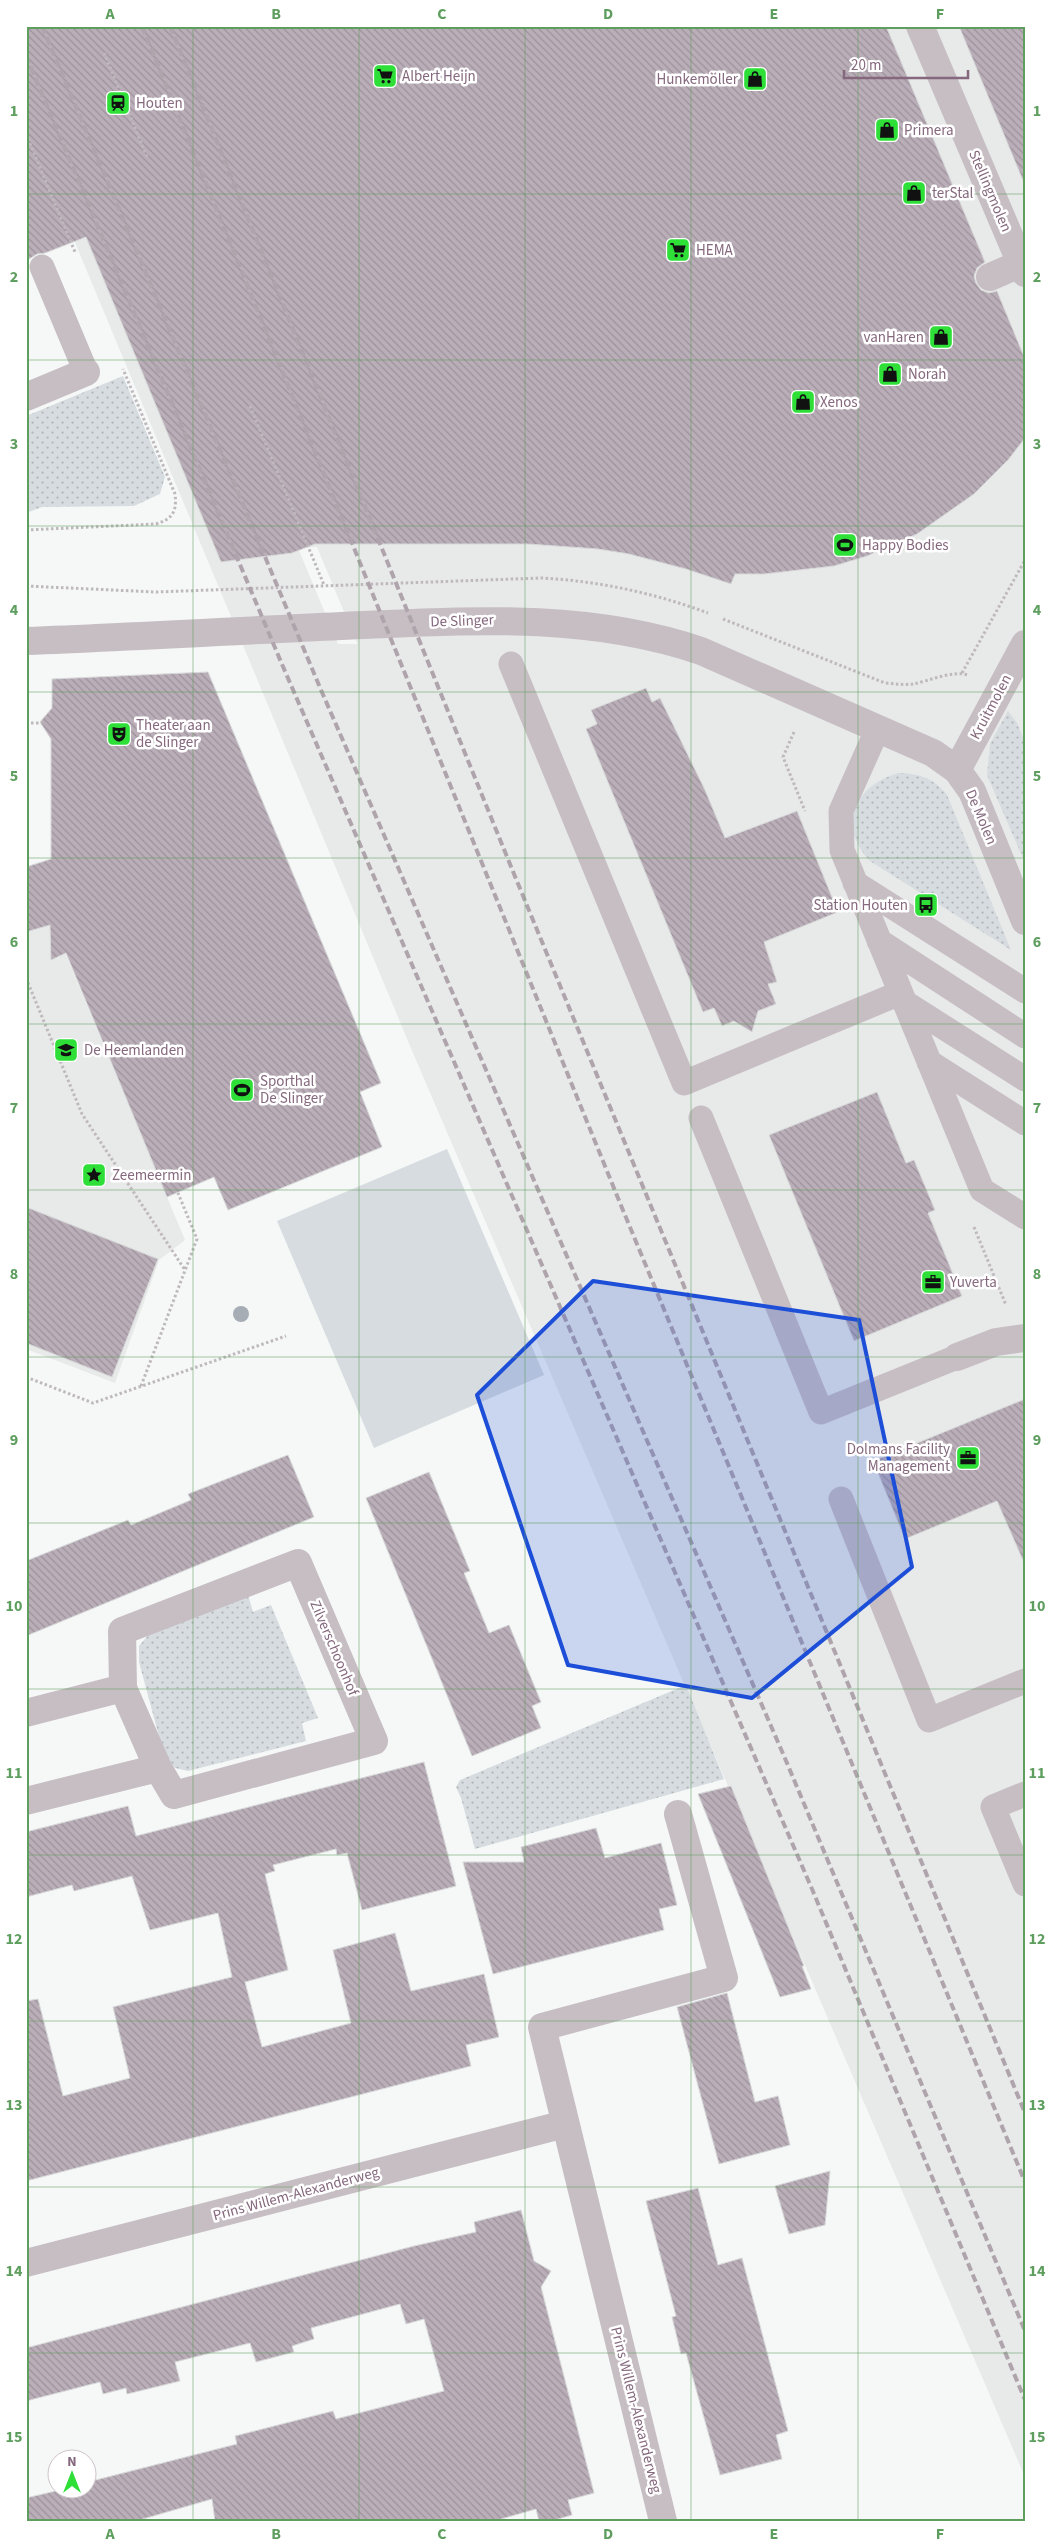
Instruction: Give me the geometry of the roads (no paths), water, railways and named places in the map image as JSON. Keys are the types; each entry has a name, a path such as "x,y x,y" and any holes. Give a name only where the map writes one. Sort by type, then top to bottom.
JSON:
{"street":[{"name":"Stellingmolen","path":"920,26 1023,268"},
{"path":"990,277 1023,268"},
{"path":"26,397 86,372"},
{"name":"De Slinger","path":"26,641 487,620 592,625 667,640 701,651 878,728"},
{"name":"Kruitmolen","path":"957,770 1025,644"},
{"name":"De Molen","path":"878,728 933,753 957,770 972,791 1025,921"},
{"path":"957,1357 996,1342 1022,1338"},
{"name":"Zilverschoonhof","path":"298,1563 374,1741 174,1794 158,1768 123,1688 122,1631 298,1563"},
{"path":"26,1713 123,1688"},
{"path":"26,1801 158,1768"},
{"name":"Prins Willem-Alexanderweg","path":"663,2521 542,2027 724,1978 678,1814"},
{"name":"Prins Willem-Alexanderweg","path":"26,2263 565,2124"}],"lane":[{"path":"42,267 86,372"},
{"path":"511,664 684,1083 902,997"},
{"path":"878,728 841,810 842,850 982,1190 1025,1217"},
{"path":"855,883 1025,991"},
{"path":"879,941 1025,1036"},
{"path":"902,997 1025,1079"},
{"path":"929,1062 1025,1123"},
{"path":"701,1118 821,1412 957,1357"},
{"path":"841,1499 929,1720 1025,1682"},
{"path":"1025,1794 993,1807 1025,1884"}],"railway":[{"path":"42,26 321,690 784,1756 1025,2331"},
{"path":"142,26 620,1203 1025,2182"},
{"path":"170,26 514,874 1025,2113"},
{"path":"26,56 281,662 812,1889 1025,2400"}],"place":[{"name":"Albert Heijn","path":"385,76"},
{"name":"Hunkemöller","path":"755,79"},
{"name":"Houten","path":"118,103"},
{"name":"Primera","path":"887,130"},
{"name":"terStal","path":"914,193"},
{"name":"HEMA","path":"678,250"},
{"name":"vanHaren","path":"941,337"},
{"name":"Norah","path":"890,374"},
{"name":"Xenos","path":"803,402"},
{"name":"Happy Bodies","path":"845,545"},
{"name":"Theater aan de Slinger","path":"119,734"},
{"name":"Station Houten","path":"926,905"},
{"name":"De Heemlanden","path":"66,1050"},
{"name":"Sporthal De Slinger","path":"242,1090"},
{"name":"Zeemeermin","path":"94,1175"},
{"name":"Yuverta","path":"933,1282"},
{"name":"Dolmans Facility Management","path":"968,1458"}]}
